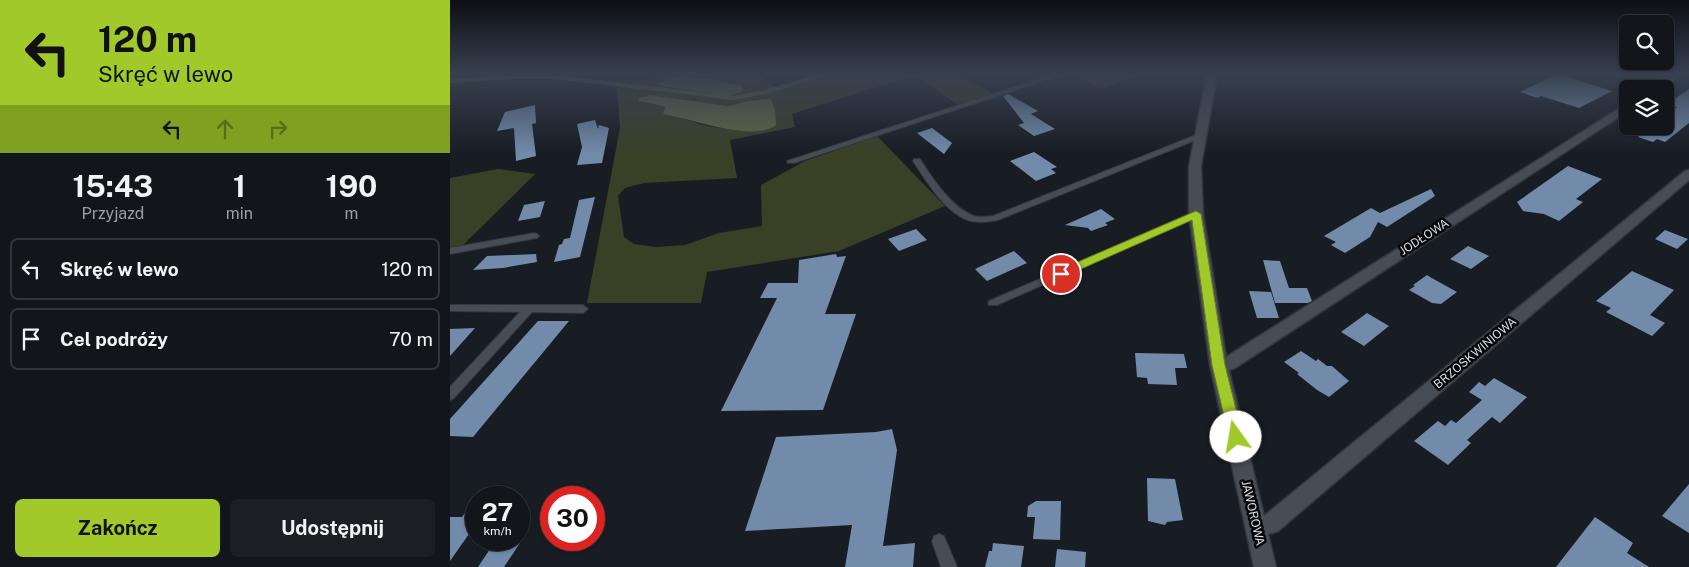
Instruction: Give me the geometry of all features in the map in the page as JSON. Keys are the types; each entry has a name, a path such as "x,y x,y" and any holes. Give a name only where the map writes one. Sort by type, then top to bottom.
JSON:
{"street":[{"name":"JAWOROWA","path":"1206,100 1194,166 1196,214 1219,365 1265,567"},
{"name":"JODŁOWA","path":"1219,365 1229,364 1619,112"},
{"name":"BRZOSKWINIOWA","path":"1257,527 1270,524 1689,174"}],"lane":[{"path":"791,161 979,100"},
{"path":"917,161 927,177 945,198 971,218 982,220 995,218 1198,137"},
{"path":"993,303 1196,214"},
{"path":"450,252 534,236"},
{"path":"450,308 583,309"},
{"path":"450,395 530,308"},
{"path":"939,541 949,567"}],"shaded area":[{"path":"618,100 640,100 667,107 664,114 719,128 749,131 759,100 834,100 792,114 795,127 730,140 737,178 644,183 625,188 618,196 624,237 634,244 656,247 685,245 719,233 762,226 761,185 805,161 877,136 945,206 839,251 707,272 701,303 587,303 620,128"},
{"path":"690,100 753,100 729,106"},
{"path":"690,100 729,106 747,101 772,100 775,110 776,125 766,130 753,131 721,128 663,114 666,107 639,101"},
{"path":"952,100 988,100 963,108"},
{"path":"498,169 535,174 459,249 450,249 450,178"}],"building":[{"path":"1006,100 1019,100 1038,111 1031,114 1055,129 1034,136 1018,125 1024,123"},
{"path":"1555,100 1594,100 1579,108"},
{"path":"1674,100 1689,100 1689,123 1674,135 1674,109 1677,107 1674,106"},
{"path":"535,105 536,123 532,124 536,156 516,161 514,128 497,131 505,112"},
{"path":"595,120 598,129 599,125 609,128 602,163 577,165 582,147 577,124"},
{"path":"932,128 952,143 944,154 917,133"},
{"path":"1641,135 1674,135 1665,142 1657,139 1653,142 1638,137"},
{"path":"1034,152 1057,167 1051,169 1056,173 1036,181 1010,161"},
{"path":"1568,166 1602,179 1576,199 1583,202 1559,221 1544,214 1523,211 1517,202"},
{"path":"1431,189 1435,196 1387,227 1378,222 1370,237 1345,253 1331,245 1336,242 1324,236 1371,208 1380,213"},
{"path":"595,197 580,257 554,262 559,245 562,244 564,239 570,238 579,200"},
{"path":"545,201 540,217 518,221 524,205"},
{"path":"1101,209 1115,219 1105,223 1108,225 1091,231 1088,228 1065,225"},
{"path":"916,229 927,240 899,251 888,239"},
{"path":"1665,230 1688,239 1677,249 1655,239"},
{"path":"1468,246 1489,256 1471,269 1450,259"},
{"path":"1014,251 1027,263 987,281 975,269"},
{"path":"536,254 537,262 503,268 473,270 487,256"},
{"path":"836,254 837,257 846,256 825,314 856,314 823,410 721,411 777,298 760,298 768,283 798,283 799,260"},
{"path":"1263,260 1280,261 1289,288 1307,288 1312,301 1308,303 1275,303"},
{"path":"1632,271 1674,290 1650,315 1665,323 1652,336 1606,312 1611,308 1596,301"},
{"path":"1427,275 1457,292 1441,304 1432,303 1409,290"},
{"path":"1249,291 1271,292 1279,318 1257,318"},
{"path":"1367,313 1389,326 1364,346 1341,332"},
{"path":"538,321 569,321 473,437 450,436 450,419"},
{"path":"475,328 450,356 450,329"},
{"path":"1301,351 1316,361 1318,359 1327,366 1332,366 1349,381 1329,397 1317,390 1284,362"},
{"path":"1135,353 1184,354 1187,368 1175,368 1177,385 1148,384 1147,378 1137,377"},
{"path":"1494,378 1527,397 1500,423 1492,417 1467,440 1471,443 1448,465 1414,441 1438,421 1445,426 1451,420 1456,423 1482,400 1469,392 1479,382 1485,386"},
{"path":"892,429 897,450 883,546 915,543 913,567 845,567 852,525 745,531 776,437 876,432"},
{"path":"1147,478 1175,479 1183,520 1167,522 1165,525 1148,521"},
{"path":"1689,484 1689,533 1662,516"},
{"path":"1036,501 1061,501 1060,540 1033,539 1035,517 1027,517 1028,506"},
{"path":"465,513 465,540 450,561 450,517 462,517"},
{"path":"1595,517 1633,543 1627,553 1649,567 1556,567"},
{"path":"993,543 1024,546 1021,567 985,567 989,551 992,551"},
{"path":"1057,549 1086,552 1085,567 1055,567"},
{"path":"489,551 515,551 504,567 478,567"}],"route":[{"path":"1061,274 1196,214 1219,365 1236,437"}]}
